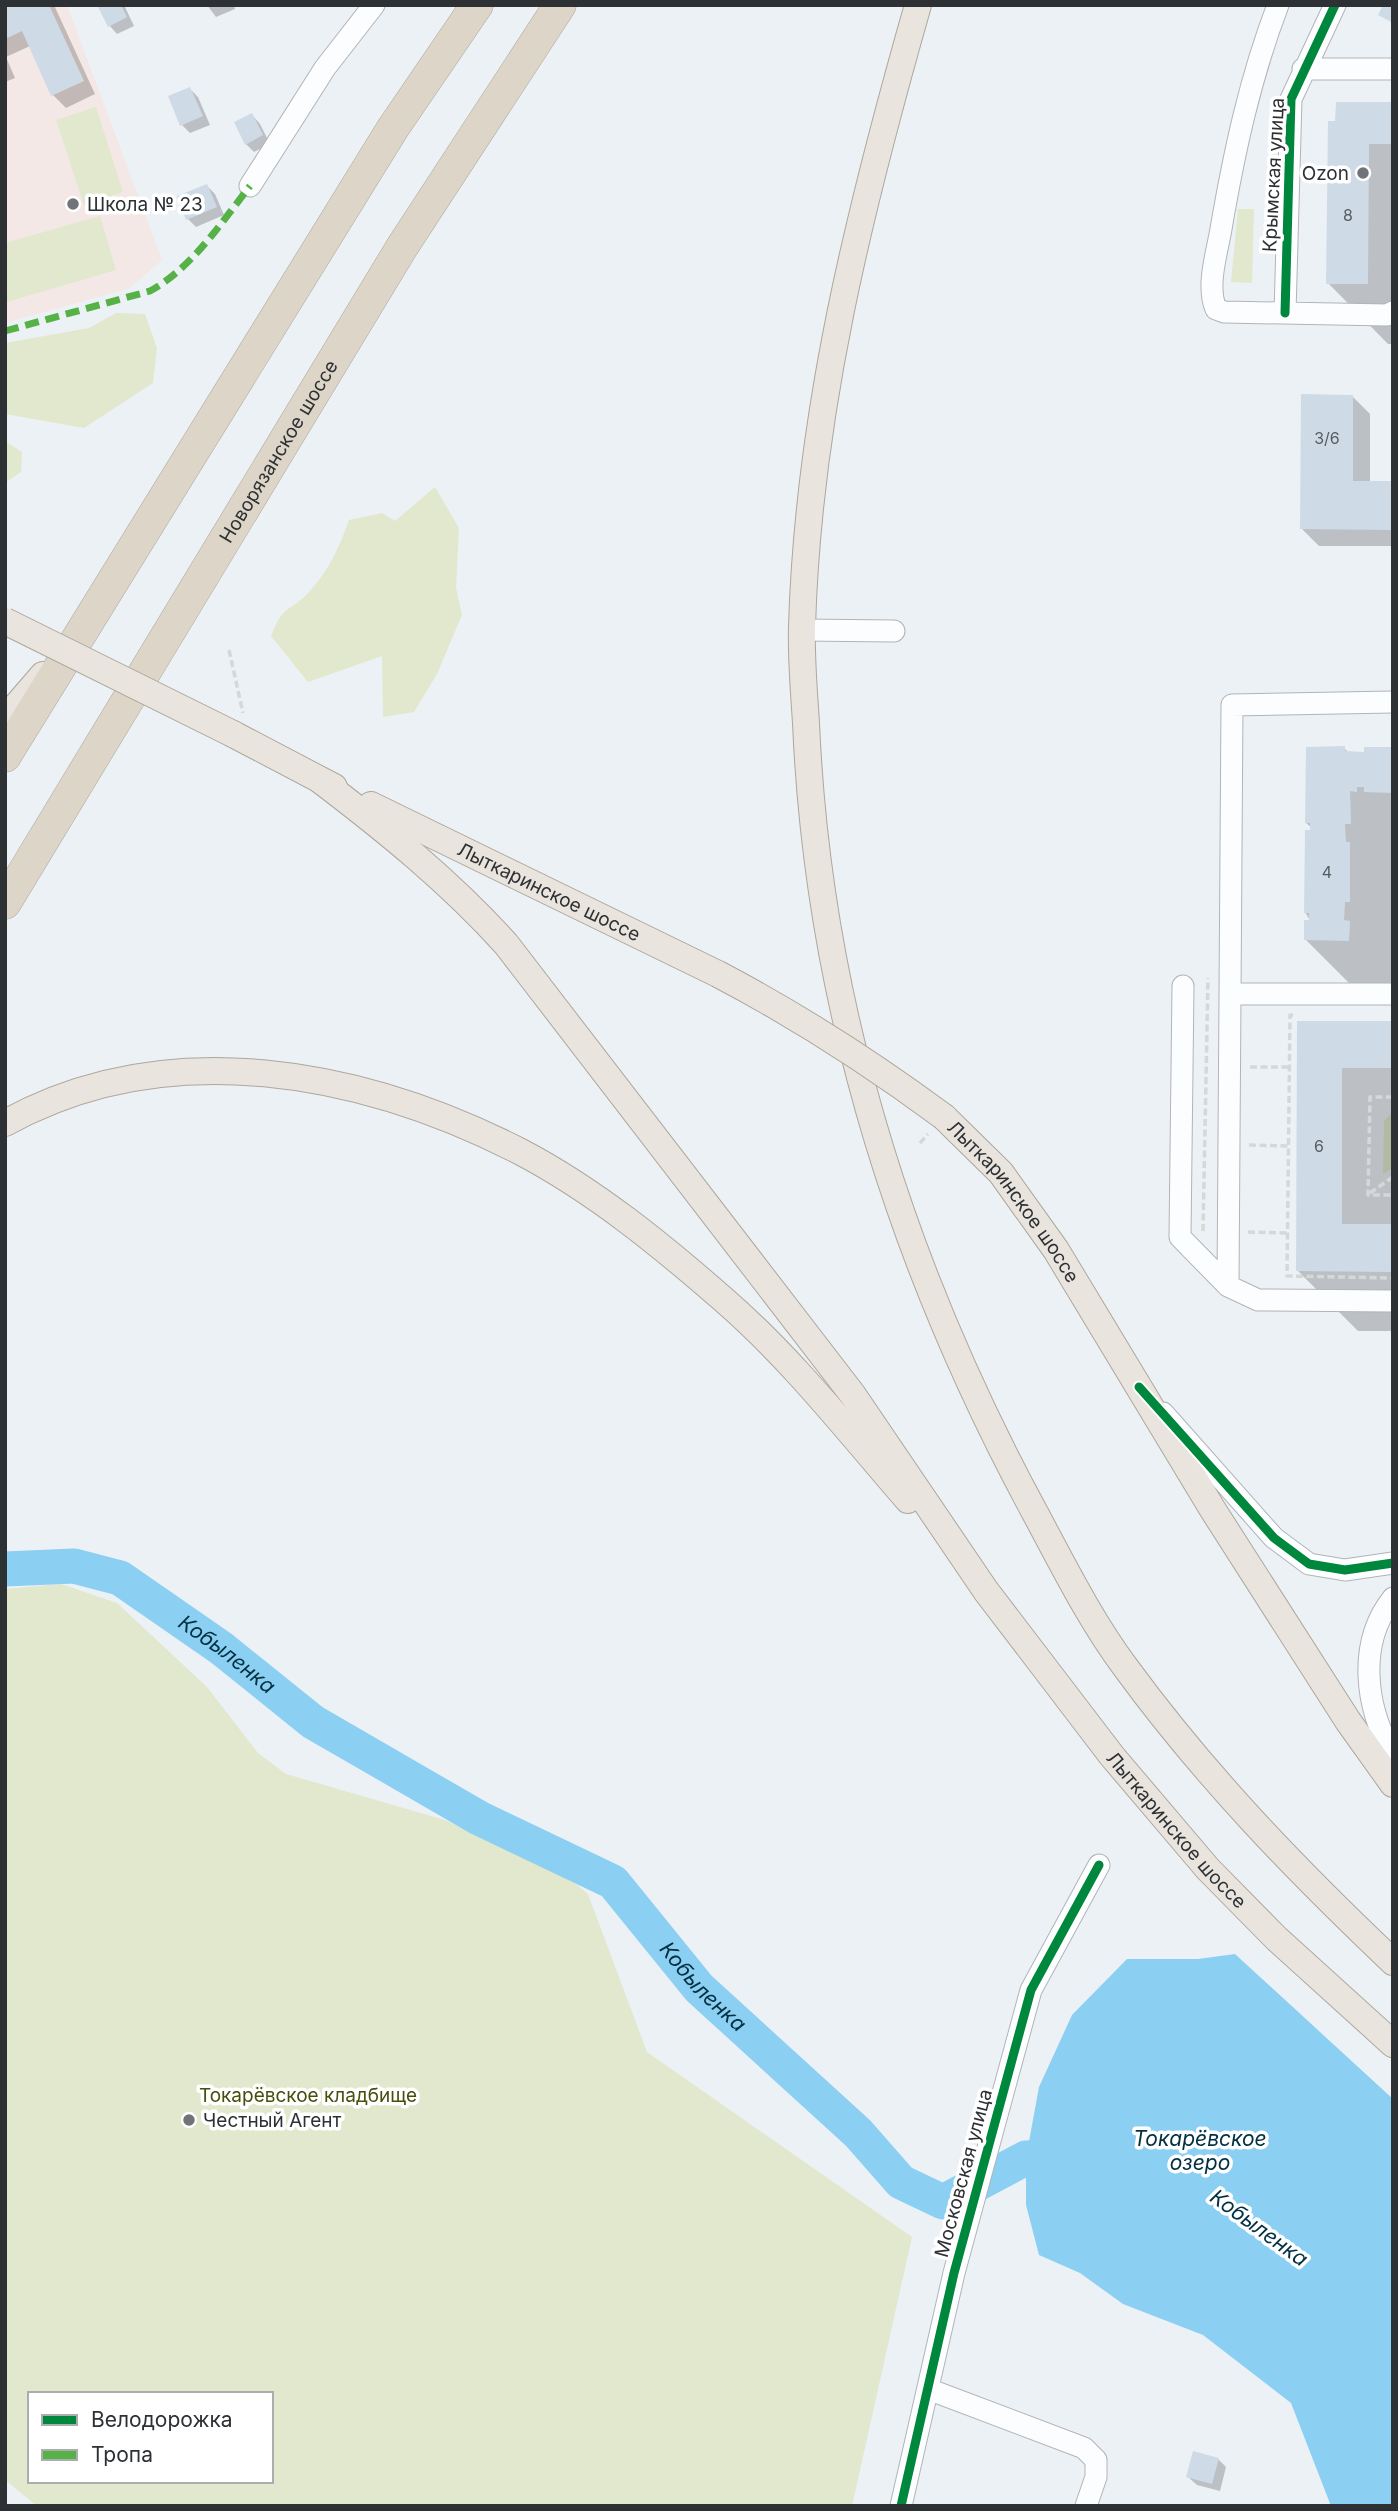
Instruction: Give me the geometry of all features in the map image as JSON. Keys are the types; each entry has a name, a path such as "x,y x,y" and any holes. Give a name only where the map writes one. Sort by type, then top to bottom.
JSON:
{"highway":[{"path":"5,757 393,128 478,5"},
{"name":"Новорязанское шоссе","path":"5,903 402,247 560,5"}],"main road":[{"path":"393,128 461,5"},
{"path":"918,5 884,124 831,353 811,495 802,630 812,825 824,922 853,1061 888,1176 933,1301 986,1424 1122,1664 1213,1779 1306,1879 1393,1962"},
{"name":"Лыткаринское шоссе","path":"5,621 320,780 718,974 797,1016 873,1064 944,1117 1001,1173 1056,1250 1213,1510 1348,1721 1393,1784"},
{"path":"5,719 81,631"},
{"name":"Лыткаринское шоссе","path":"320,780 420,858 465,899 506,944 853,1395 986,1591 1112,1756 1208,1868 1277,1939 1393,2043"},
{"name":"Лыткаринское шоссе","path":"5,1123 25,1112 88,1088 155,1074 224,1069 293,1075 359,1089 433,1112 523,1153 616,1211 725,1301 781,1354 986,1591"}],"street":[{"path":"250,186 326,68 374,5"},
{"path":"1278,5 1262,48 1234,154 1213,278 1212,300 1216,309 1224,312 1393,312"},
{"name":"Крымская улица","path":"1285,313 1290,106 1303,69 1335,5"},
{"path":"1303,69 1393,69"},
{"path":"802,630 894,631"},
{"path":"1228,1286 1232,705 1393,702"},
{"path":"1183,986 1180,1237 1228,1286 1258,1300 1393,1301"},
{"path":"1232,994 1393,994"},
{"path":"1139,1387 1273,1538 1309,1564 1345,1570 1393,1563"},
{"path":"1393,1598 1382,1612 1370,1642 1369,1674 1373,1708 1393,1755"},
{"name":"Московская улица","path":"901,2506 954,2273 1031,1990 1099,1865"},
{"path":"928,2389 1084,2448 1096,2460 1096,2477 1087,2506"}],"path":[{"path":"229,650 244,711 233,734"},
{"path":"1203,1261 1208,978"},
{"path":"1303,1016 1290,1016 1287,1276 1393,1278"},
{"path":"1368,1195 1370,1097 1393,1097"},
{"path":"1368,1195 1393,1177"},
{"path":"1368,1195 1393,1195"}],"shaded area":[{"name":"Школа № 23","path":"5,5 67,5 162,260 130,288 5,323"}],"green space":[{"path":"96,107 123,192 84,205 56,120"},
{"path":"1238,209 1254,209 1252,283 1231,282"},
{"path":"100,216 116,270 7,302 5,243"},
{"path":"116,313 145,314 157,348 153,383 84,428 5,414 5,343 89,328"},
{"path":"5,441 22,452 21,472 5,483"},
{"path":"435,487 459,528 456,588 462,615 437,674 414,712 383,717 382,656 308,682 271,636 283,613 309,592 328,567 349,520 382,513 395,521"},
{"path":"1393,1112 1393,1168 1383,1174 1384,1121"},
{"name":"Токарёвское кладбище","path":"61,1584 117,1603 207,1687 258,1753 286,1774 445,1820 569,1878 588,1894 647,2052 912,2237 852,2506 37,2506 5,2480 5,1589"}],"water":[{"name":"Токарёвское озеро","path":"1235,1954 1393,2099 1393,2506 1331,2506 1291,2403 1203,2335 1123,2304 1080,2273 1039,2255 1026,2205 1026,2158 1039,2087 1072,2015 1127,1959 1198,1959"}],"building":[{"path":"5,5 49,5 84,81 51,96 22,31 5,39"},
{"path":"97,5 121,5 127,17 108,27"},
{"path":"1383,5 1393,5 1393,23 1378,15"},
{"path":"190,87 203,116 180,126 168,96"},
{"path":"1336,102 1393,102 1393,144 1369,144 1368,284 1326,284 1328,121 1335,121"},
{"path":"252,113 263,135 245,145 234,122"},
{"path":"207,184 217,207 186,220 177,196"},
{"path":"1301,394 1353,395 1353,481 1393,481 1393,530 1300,529"},
{"path":"1345,746 1345,751 1364,752 1364,747 1393,747 1393,793 1364,792 1364,787 1357,787 1357,792 1350,791 1351,824 1345,824 1346,842 1350,842 1350,902 1345,902 1344,920 1350,921 1349,941 1304,940 1304,920 1309,920 1309,913 1304,913 1305,830 1310,830 1310,823 1305,823 1306,747"},
{"path":"1297,1021 1393,1021 1393,1068 1342,1068 1342,1224 1393,1224 1393,1272 1296,1271"},
{"path":"1193,2451 1219,2458 1212,2484 1186,2477"}],"waterway":[{"name":"Кобыленка","path":"5,1569 74,1566 120,1578 221,1648 313,1722 479,1818 613,1882 699,1988 858,2133 901,2182 943,2202 1026,2158 1074,2155"}],"marked path":[{"path":"5,331 150,291 192,257 250,186"}],"cycle path":[{"path":"1285,313 1291,99 1335,5"},
{"path":"1139,1387 1274,1538 1309,1564 1345,1570 1393,1563"},
{"path":"901,2506 954,2273 1031,1990 1099,1865"}],"place":[{"name":"Ozon","path":"1363,173"},
{"name":"Школа № 23","path":"73,204"},
{"name":"Честный Агент","path":"189,2120"}]}
